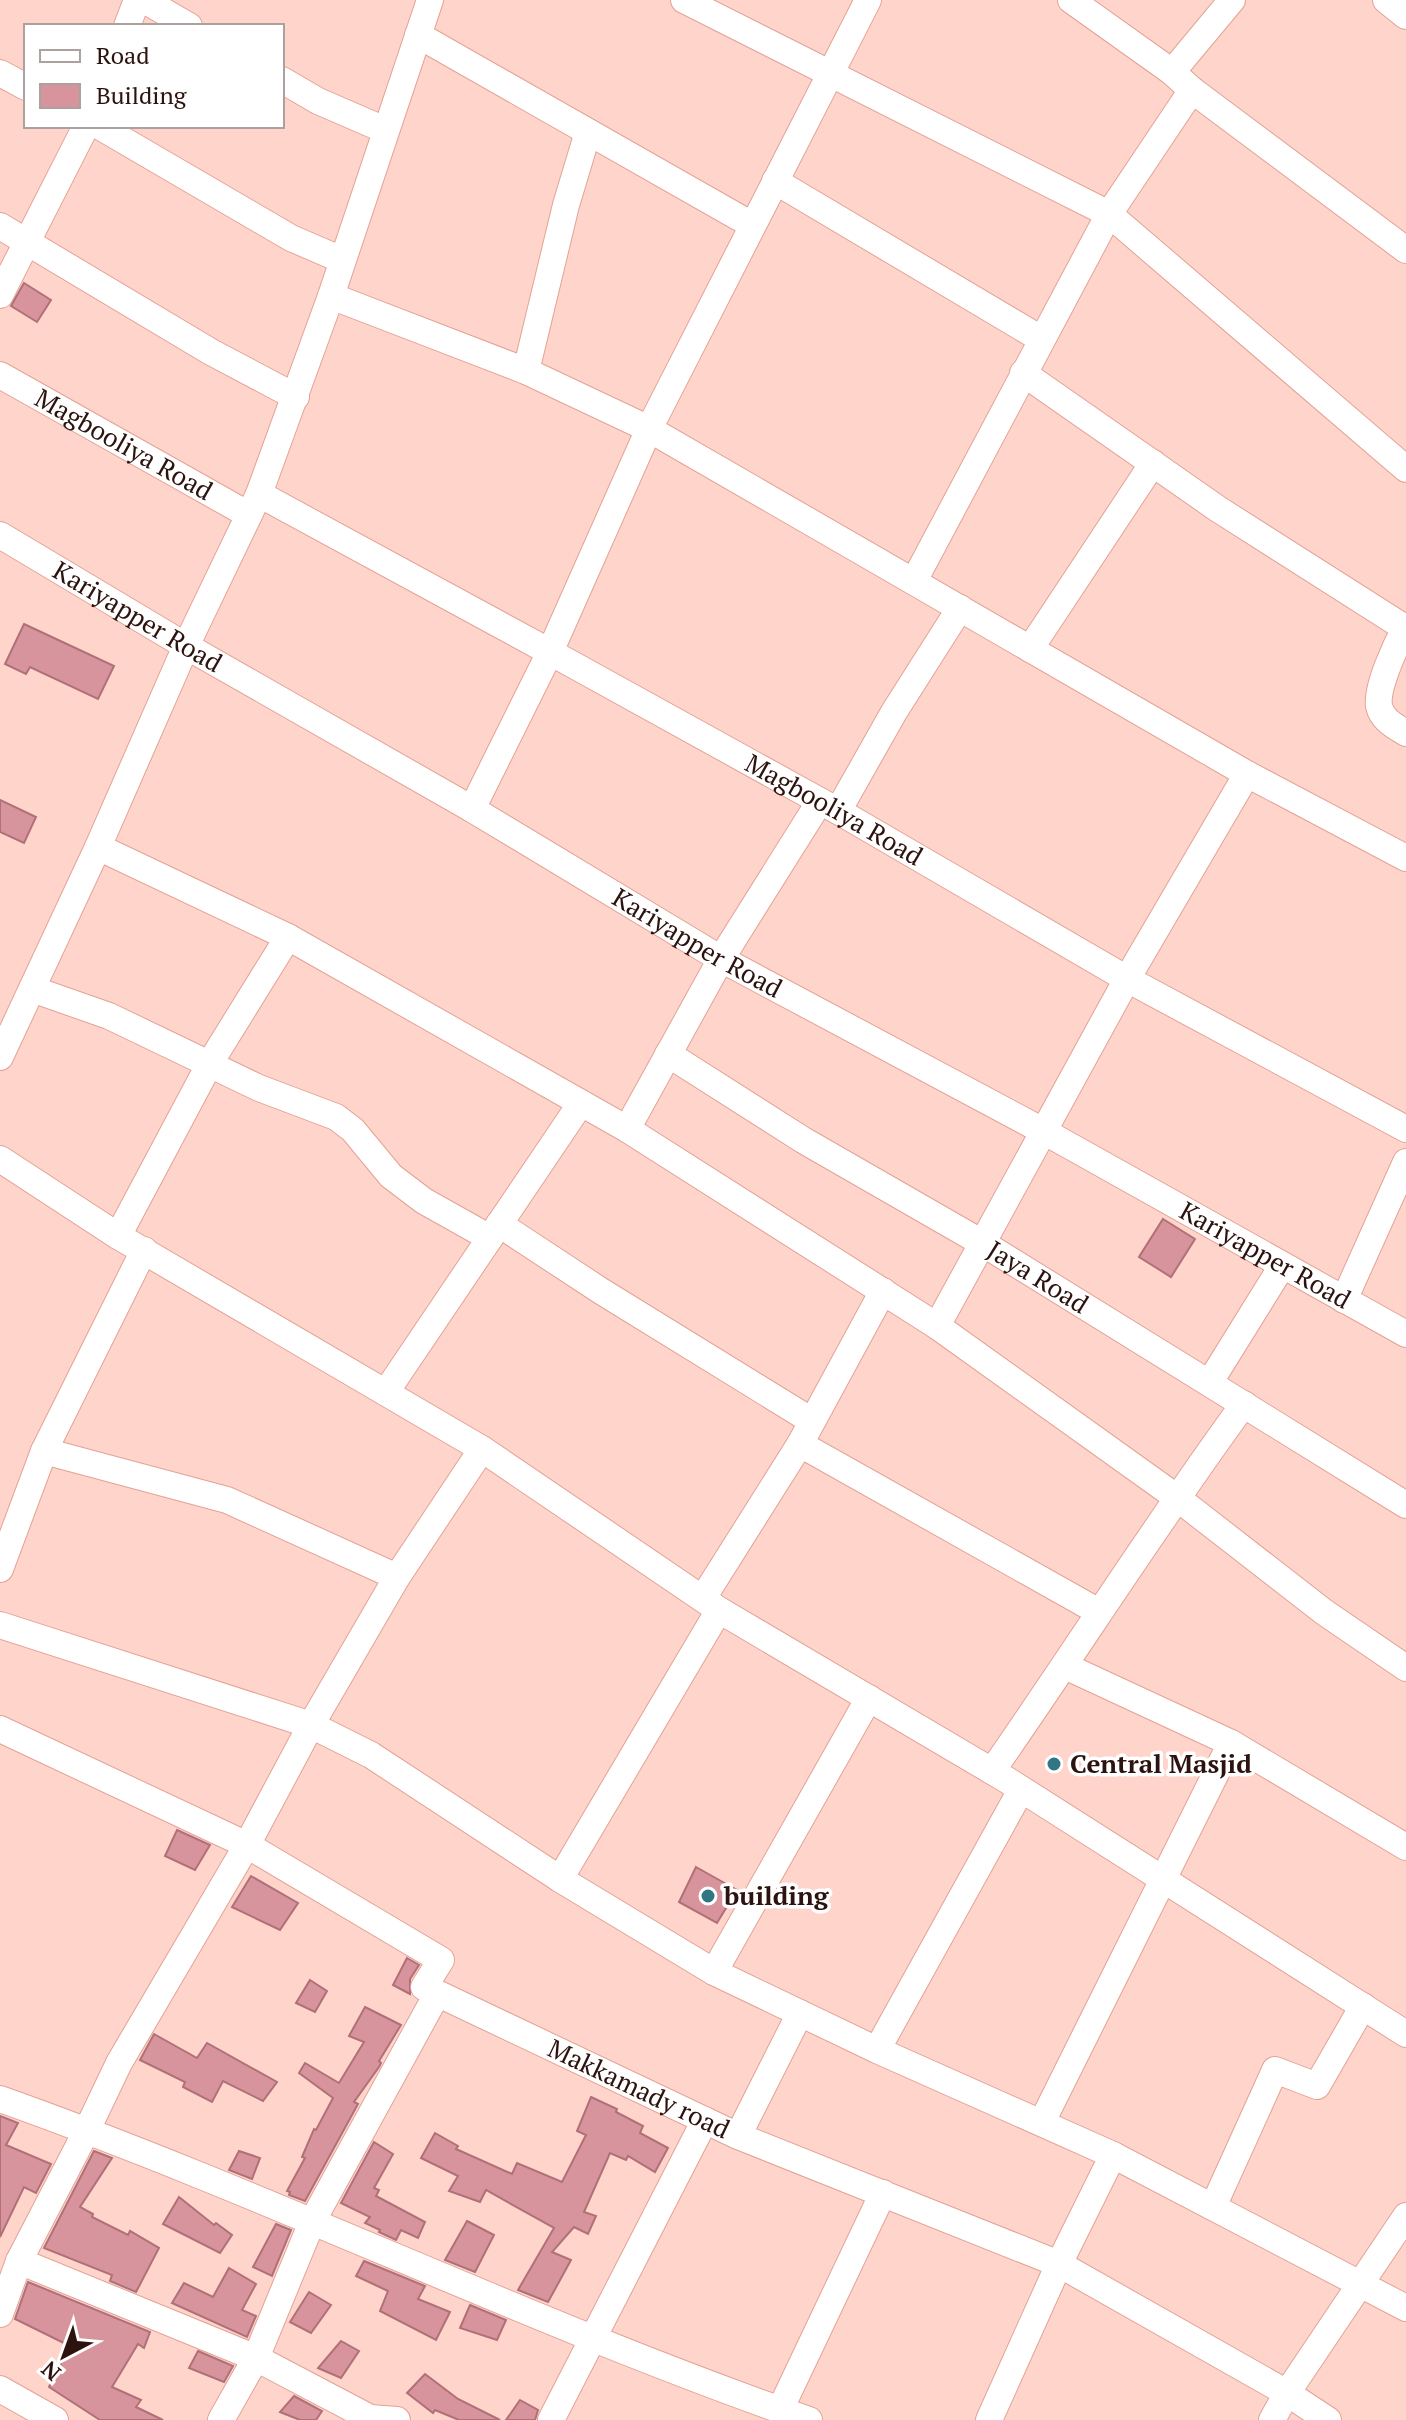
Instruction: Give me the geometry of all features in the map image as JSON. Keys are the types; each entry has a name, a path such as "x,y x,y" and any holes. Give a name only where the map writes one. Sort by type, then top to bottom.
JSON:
{"street":[{"path":"128,24 137,0"},
{"path":"144,0 186,24"},
{"path":"0,1057 98,847 186,646 254,505 296,397 430,0"},
{"path":"684,0 1109,214 1406,469"},
{"path":"472,809 550,652 649,429 868,0"},
{"path":"1071,0 1172,72 1406,250"},
{"path":"1172,72 1232,0"},
{"path":"1386,0 1406,16"},
{"path":"418,35 752,225"},
{"path":"0,73 24,86"},
{"path":"284,81 318,101 385,130"},
{"path":"914,581 1109,214 1192,90"},
{"path":"0,295 85,128"},
{"path":"102,128 291,238 342,260"},
{"path":"526,371 566,205 588,132"},
{"path":"775,181 1041,339"},
{"path":"0,226 211,352 296,397"},
{"path":"331,296 526,371 649,429 1247,774 1406,858"},
{"path":"1023,373 1218,509 1406,627 1380,691 1379,708 1389,723 1406,733"},
{"name":"Magbooliya Road","path":"0,375 550,652 829,806 1127,979 1406,1129"},
{"path":"1030,649 1153,463"},
{"name":"Kariyapper Road","path":"1,539 472,809 721,959 1045,1132 1406,1334"},
{"path":"627,1129 721,959 894,712 960,608"},
{"path":"937,1326 1127,979 1247,774"},
{"path":"98,847 288,937 627,1129 937,1326 1176,1497 1324,1612 1406,1668"},
{"path":"118,1236 210,1063 288,937"},
{"path":"32,989 109,1016 259,1088 336,1117 353,1130 391,1176 424,1201 494,1231 601,1291 806,1433 1099,1612"},
{"name":"Jaya Road","path":"668,1054 803,1140 984,1244 1406,1505"},
{"path":"386,1392 581,1103"},
{"path":"0,1159 118,1236 482,1449 711,1604 992,1771 1406,2034"},
{"path":"1344,1300 1406,1162"},
{"path":"0,1569 44,1451 144,1250"},
{"path":"1210,1382 1282,1266"},
{"path":"560,1879 883,1291"},
{"path":"992,1771 1176,1497 1244,1404"},
{"path":"1,2310 19,2261 119,2063 247,1845 311,1725 397,1577 482,1449"},
{"path":"44,1451 227,1500 397,1577"},
{"path":"0,1625 311,1725 371,1755 560,1879 714,1972 877,2050 1113,2155 1406,2308"},
{"path":"1065,1666 1231,1743 1406,1847"},
{"path":"714,1972 869,1698"},
{"path":"0,1729 247,1845 441,1960 424,1987 437,1994 312,2222 256,2358 221,2420"},
{"path":"1042,2122 1231,1743"},
{"path":"877,2050 1021,1790"},
{"name":"Makkamady road","path":"437,1994 738,2136 1059,2264 1287,2393 1328,2420"},
{"path":"1213,2207 1275,2070 1317,2086 1363,2006"},
{"path":"738,2136 800,2013"},
{"path":"0,2099 87,2130 592,2337 809,2420"},
{"path":"551,2420 705,2120"},
{"path":"989,2420 1059,2264 1113,2155"},
{"path":"780,2410 883,2193"},
{"path":"1272,2420 1406,2216"},
{"path":"19,2261 256,2358 370,2418 397,2420"},
{"path":"0,2389 55,2420"}],"building":[{"path":"24,283 51,300 37,322 11,306"},
{"path":"24,624 114,666 98,699 30,667 26,674 5,664"},
{"path":"0,800 36,817 24,843 0,832"},
{"path":"1163,1219 1195,1239 1171,1277 1139,1257"},
{"path":"177,1830 210,1845 195,1870 165,1856"},
{"name":"building","path":"696,1867 737,1890 717,1923 679,1902"},
{"path":"251,1876 298,1903 280,1930 232,1907"},
{"path":"407,1958 419,1965 410,1979 410,1994 393,1985"},
{"path":"310,1980 327,1991 315,2012 296,2003"},
{"path":"365,2007 401,2025 379,2061 379,2067 354,2102 358,2104 305,2201 289,2195 287,2191 305,2158 302,2157 314,2129 333,2098 299,2073 305,2063 339,2083 364,2042 349,2036"},
{"path":"154,2034 197,2058 207,2043 277,2082 263,2101 223,2081 212,2102 183,2087 185,2082 140,2060"},
{"path":"591,2097 643,2126 640,2133 668,2148 655,2172 628,2156 626,2160 610,2153 584,2212 596,2216 588,2234 574,2227 552,2252 571,2260 548,2302 518,2290 554,2228 486,2190 480,2202 449,2191 458,2176 421,2158 435,2133 458,2146 456,2149 512,2174 517,2163 562,2182 586,2135 577,2131"},
{"path":"0,2116 18,2123 6,2145 51,2164 36,2193 24,2187 0,2237"},
{"path":"374,2142 393,2154 374,2188 379,2190 376,2196 425,2222 418,2238 401,2230 396,2240 365,2223 370,2217 341,2203"},
{"path":"94,2151 112,2158 80,2207 93,2214 92,2217 128,2235 130,2231 159,2248 136,2292 110,2281 112,2275 44,2248"},
{"path":"239,2151 260,2158 252,2179 229,2170"},
{"path":"179,2197 232,2235 220,2253 163,2224"},
{"path":"467,2221 494,2235 475,2272 445,2260"},
{"path":"276,2224 291,2230 272,2276 253,2267"},
{"path":"364,2261 425,2286 418,2299 450,2312 436,2340 380,2311 388,2291 356,2276"},
{"path":"229,2268 256,2284 242,2310 256,2316 247,2337 172,2303 184,2283 213,2297"},
{"path":"28,2282 150,2332 144,2348 138,2344 112,2387 141,2400 136,2407 163,2420 100,2420 49,2387 70,2346 15,2319"},
{"path":"309,2292 331,2305 311,2333 290,2322"},
{"path":"470,2305 506,2320 497,2340 460,2328"},
{"path":"341,2341 359,2351 341,2378 318,2368"},
{"path":"198,2351 233,2366 224,2382 189,2368"},
{"path":"425,2374 458,2399 500,2420 459,2420 435,2410 433,2413 407,2393"},
{"path":"294,2396 322,2411 316,2420 300,2420 280,2412"},
{"path":"520,2400 538,2410 535,2420 506,2420"}],"place":[{"name":"Central Masjid","path":"1054,1764"},
{"name":"building","path":"708,1896"}]}
